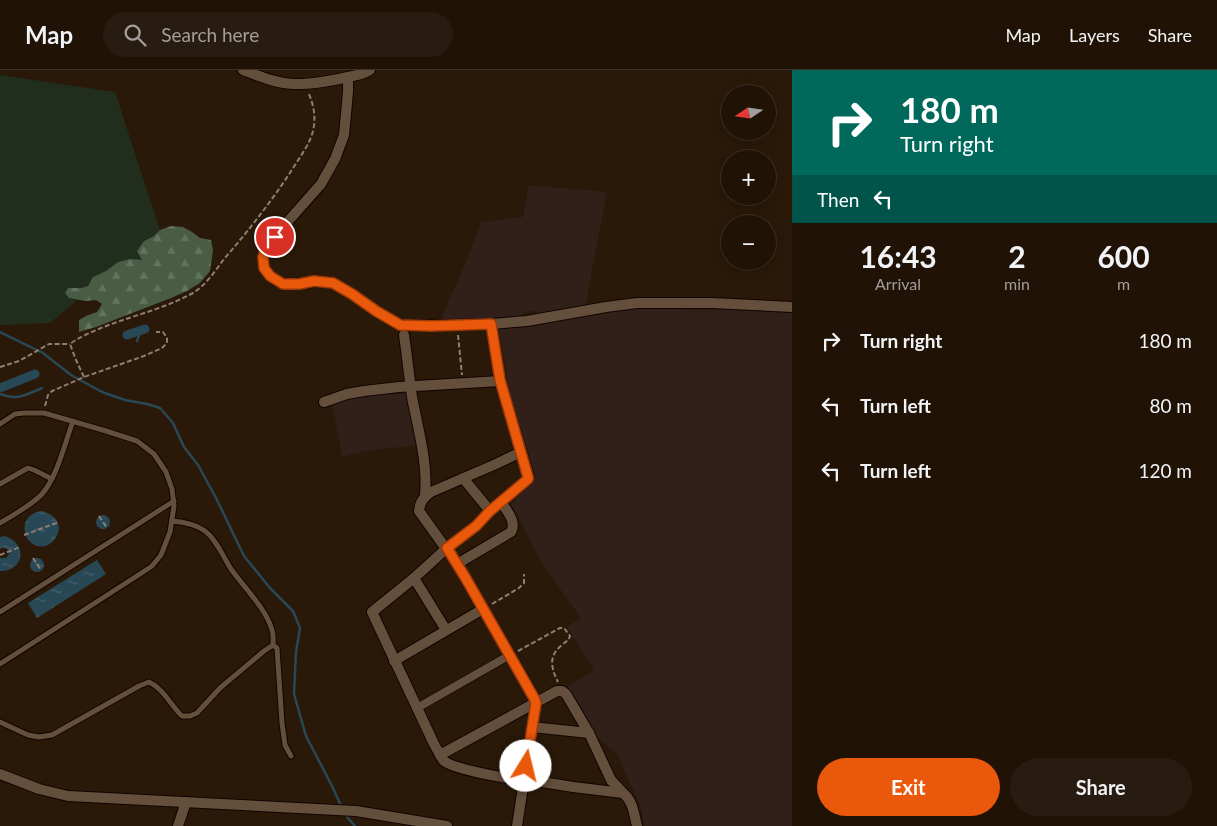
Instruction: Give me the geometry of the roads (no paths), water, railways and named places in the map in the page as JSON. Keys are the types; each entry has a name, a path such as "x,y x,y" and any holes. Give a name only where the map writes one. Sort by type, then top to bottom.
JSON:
{"street":[{"path":"243,70 278,82 292,84 335,80 362,75 370,70"},
{"path":"348,77 344,134 335,159 321,184 267,245 263,257 264,268 270,276 283,284 299,284 314,281 333,283 400,325 491,324 637,303 711,303 792,307"},
{"path":"491,324 500,380 528,479 490,511 476,526 447,548 372,612 444,761 463,769 524,780 623,792"},
{"path":"404,335 423,449 426,496"},
{"path":"324,402 355,392 500,380"},
{"path":"517,826 536,703 457,564 419,510 420,502 431,492 521,452"},
{"path":"463,478 490,511"},
{"path":"457,564 511,532 513,523 501,502"},
{"path":"414,578 446,630"},
{"path":"394,660 483,609"},
{"path":"417,708 510,655"},
{"path":"440,755 557,691 562,691 566,694 589,733 611,780 628,797 637,826"},
{"path":"532,727 589,733"},
{"path":"0,774 39,789 68,796 356,811 447,826"},
{"path":"178,826 186,802"}],"lane":[{"path":"0,424 15,414 44,414 138,441 154,454 166,472 174,501 170,532 160,555 152,566 0,664"},
{"path":"0,416 8,419"},
{"path":"0,523 42,495 52,479 73,421"},
{"path":"0,484 28,468 52,479"},
{"path":"0,612 174,501"},
{"path":"172,521 187,522 207,532 229,567 269,622 273,631 273,645 277,648 285,745 291,756"},
{"path":"0,722 28,735 39,737 52,735 139,686 150,682 155,684 182,716 190,716 198,713 220,688 273,645"}],"water":[{"path":"42,511 50,514 57,520 59,528 52,542 48,545 40,546 33,544 28,539 25,533 25,526 27,519 33,514"},
{"path":"100,515 106,515 110,522 106,529 100,529 96,525 96,519"},
{"path":"4,536 17,545 20,550 20,557 14,567 0,571 0,558 6,558 9,554 6,548 0,549 0,537"},
{"path":"34,558 40,558 44,565 40,572 34,572 30,568 30,562"},
{"path":"97,560 106,574 37,618 28,603"}],"waterway":[{"path":"127,335 145,329"},
{"path":"137,341 141,330"},
{"path":"0,332 43,353 71,375 102,392 125,400 160,408 173,423 184,447 198,465 216,498 244,556 270,588 293,611 300,628 296,652 294,694 306,736 342,808"},
{"path":"0,388 35,374"},
{"path":"0,394 17,397 42,388"},
{"path":"345,813 355,826"}]}
